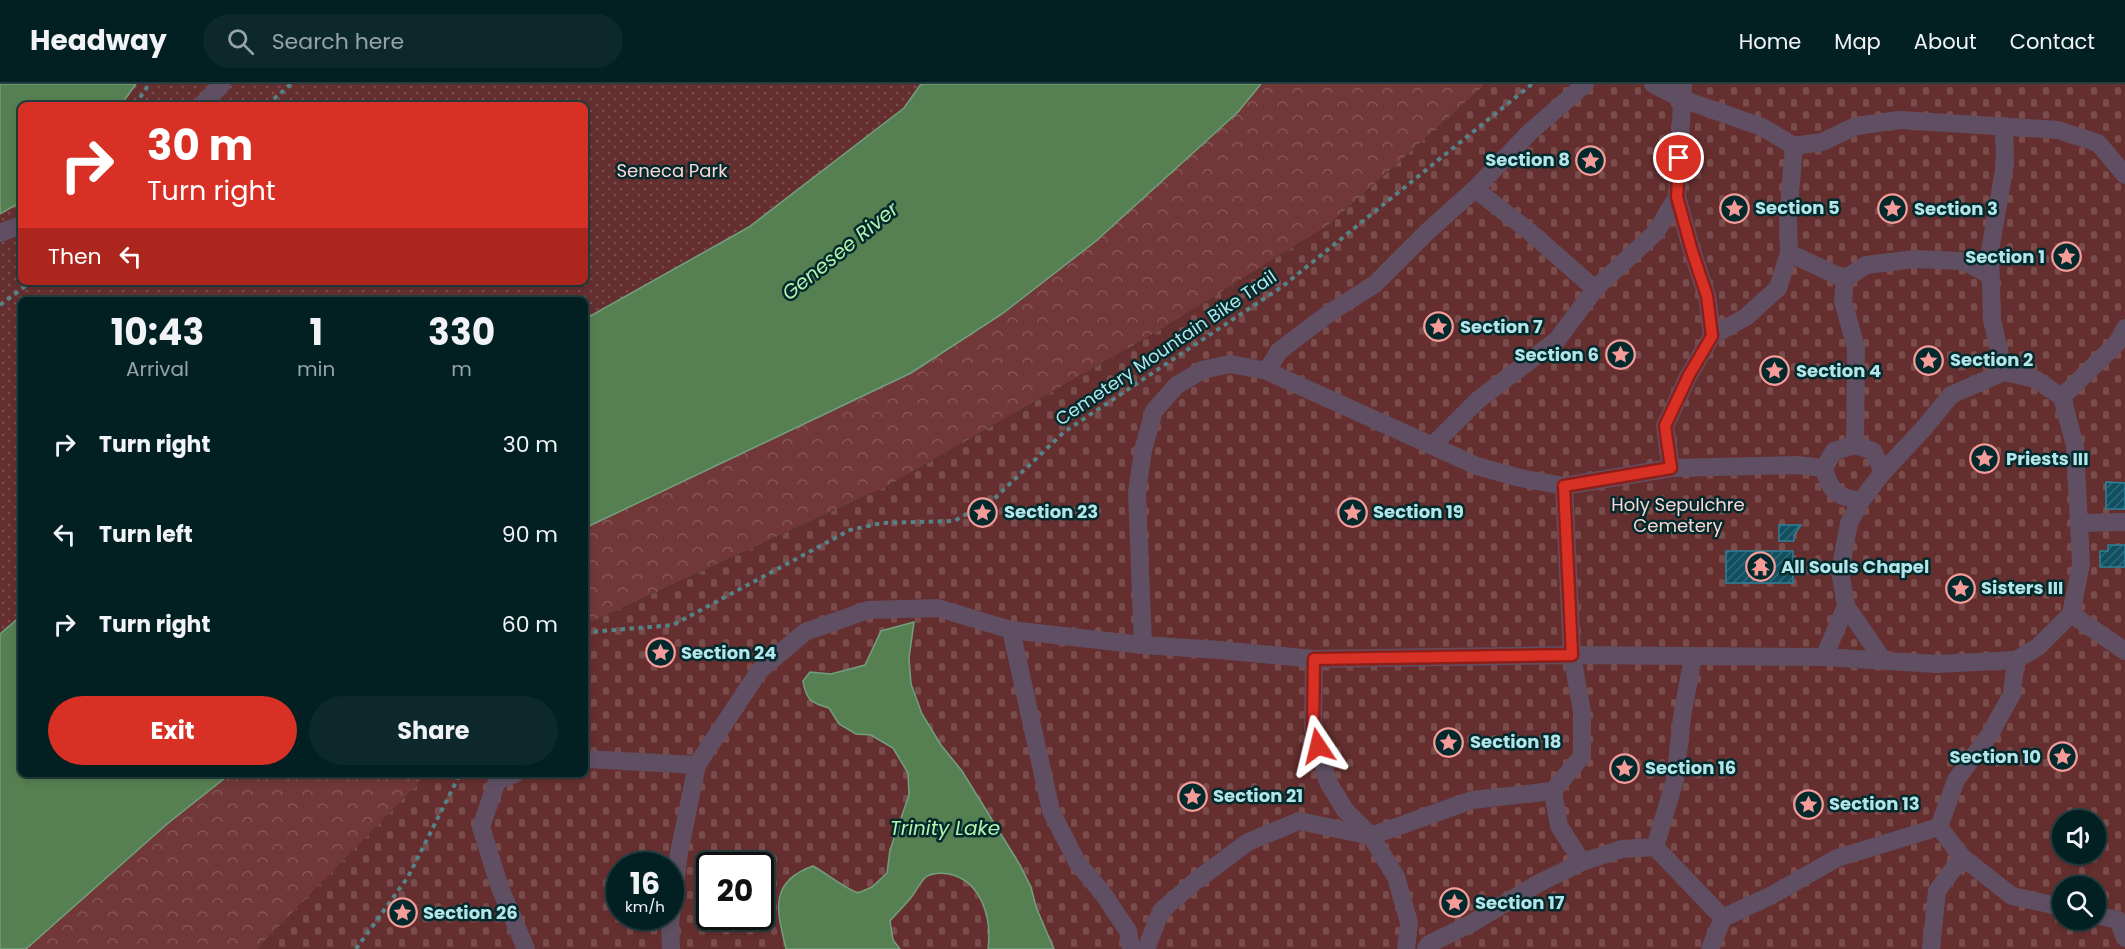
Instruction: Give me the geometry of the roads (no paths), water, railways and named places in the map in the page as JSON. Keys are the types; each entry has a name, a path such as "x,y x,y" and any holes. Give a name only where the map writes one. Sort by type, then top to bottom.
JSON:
{"lane":[{"path":"205,102 222,84"},
{"path":"1267,371 1279,351 1328,314 1375,284 1427,232 1475,189 1530,132 1585,84"},
{"path":"1653,84 1682,92 1762,127 1794,146 1822,142 1856,126 1900,120 2058,130 2098,143 2125,175"},
{"path":"1682,92 1677,197 1707,296 1712,336"},
{"path":"2004,126 2005,164 1990,251 1992,320 2004,372"},
{"path":"1671,468 1665,426 1689,375 1712,336 1746,317 1778,288 1789,253 1788,218 1794,146"},
{"path":"1475,189 1530,232 1595,289"},
{"path":"1432,446 1478,400 1557,340 1595,289 1656,232 1677,197"},
{"path":"0,233 18,226"},
{"path":"1789,253 1845,279"},
{"path":"1845,279 1866,265 1915,259 1963,261 1990,275"},
{"path":"1845,279 1843,301 1856,348 1855,445"},
{"path":"2062,397 2117,343 2125,328"},
{"path":"1143,645 1137,493 1143,450 1154,411 1176,386 1202,370 1230,364 1267,371 1477,466 1520,478 1564,486 1671,468 1796,465 1824,468"},
{"path":"671,949 670,924 678,853 697,765 760,670 806,632 868,610 938,608 1011,630 1143,645 1314,659 1572,655 1824,657 1936,664 2016,660 2038,647 2072,614 2081,564 2075,446 2062,397 2035,379 2004,372 1951,395 1883,472 1861,501 1849,523 1840,571 1846,606 1883,660"},
{"path":"1861,501 1843,498 1829,486 1824,468 1834,451 1855,445 1873,451 1883,472"},
{"path":"1146,949 1161,911 1193,883 1248,842 1299,821 1371,836 1472,800 1553,791 1581,756 1581,712 1572,655 1564,486"},
{"path":"2079,523 2125,522"},
{"path":"1824,657 1846,606"},
{"path":"2072,614 2125,651"},
{"path":"1011,630 1051,811 1077,862 1104,895 1128,931 1131,949"},
{"path":"1655,847 1675,780 1682,717 1693,657"},
{"path":"1314,659 1313,728 1328,782 1345,810 1371,836 1396,878 1409,923 1406,949"},
{"path":"1939,827 1956,780 1990,734 2012,694 2016,660"},
{"path":"588,759 697,765"},
{"path":"508,777 498,781 482,827 500,888 526,949"},
{"path":"1553,791 1559,826 1582,862"},
{"path":"1939,827 1962,857 2012,896 2052,905"},
{"path":"1710,949 1723,918 1772,895 1837,858 1939,827"},
{"path":"1426,949 1429,944 1472,923 1539,883 1582,862 1622,849 1655,847 1723,918"},
{"path":"1931,949 1937,891 1962,857"},
{"path":"2106,916 2122,917 2125,938"}],"water":[{"path":"0,84 136,84 123,102 18,102 18,204 0,214"},
{"name":"Genesee River","path":"921,84 1261,84 1238,112 1096,241 1002,314 911,373 588,527 588,317 749,227 904,108"},
{"path":"18,619 18,777 226,777 167,824 26,949 0,949 0,634"},
{"name":"Trinity Lake","path":"914,622 909,658 911,684 922,714 941,745 962,771 1020,865 1031,887 1036,907 1054,949 988,949 986,914 977,893 970,884 960,878 940,873 926,877 890,921 893,940 900,949 786,949 780,922 779,899 782,889 789,880 813,866 846,888 858,893 872,887 887,873 890,850 909,795 908,773 893,748 871,735 856,734 839,724 829,708 810,700 803,681 810,672 831,674 865,665 881,631"}],"place":[{"name":"Section 8","path":"1591,160"},
{"name":"Section 5","path":"1734,208"},
{"name":"Section 3","path":"1893,209"},
{"name":"Section 1","path":"2066,257"},
{"name":"Section 7","path":"1439,327"},
{"name":"Section 6","path":"1620,355"},
{"name":"Section 2","path":"1929,360"},
{"name":"Section 4","path":"1775,371"},
{"name":"Priests III","path":"1985,459"},
{"name":"Section 23","path":"983,512"},
{"name":"Section 19","path":"1352,512"},
{"name":"All Souls Chapel","path":"1760,567"},
{"name":"Sisters III","path":"1960,588"},
{"name":"Section 24","path":"660,653"},
{"name":"Section 18","path":"1449,742"},
{"name":"Section 10","path":"2062,757"},
{"name":"Section 16","path":"1624,768"},
{"name":"Section 21","path":"1192,796"},
{"name":"Section 13","path":"1808,804"},
{"name":"Section 17","path":"1454,903"},
{"name":"Section 26","path":"402,913"}],"park label":[{"name":"Seneca Park","path":"672,171"},
{"name":"Holy Sepulchre Cemetery","path":"1678,515"}]}
